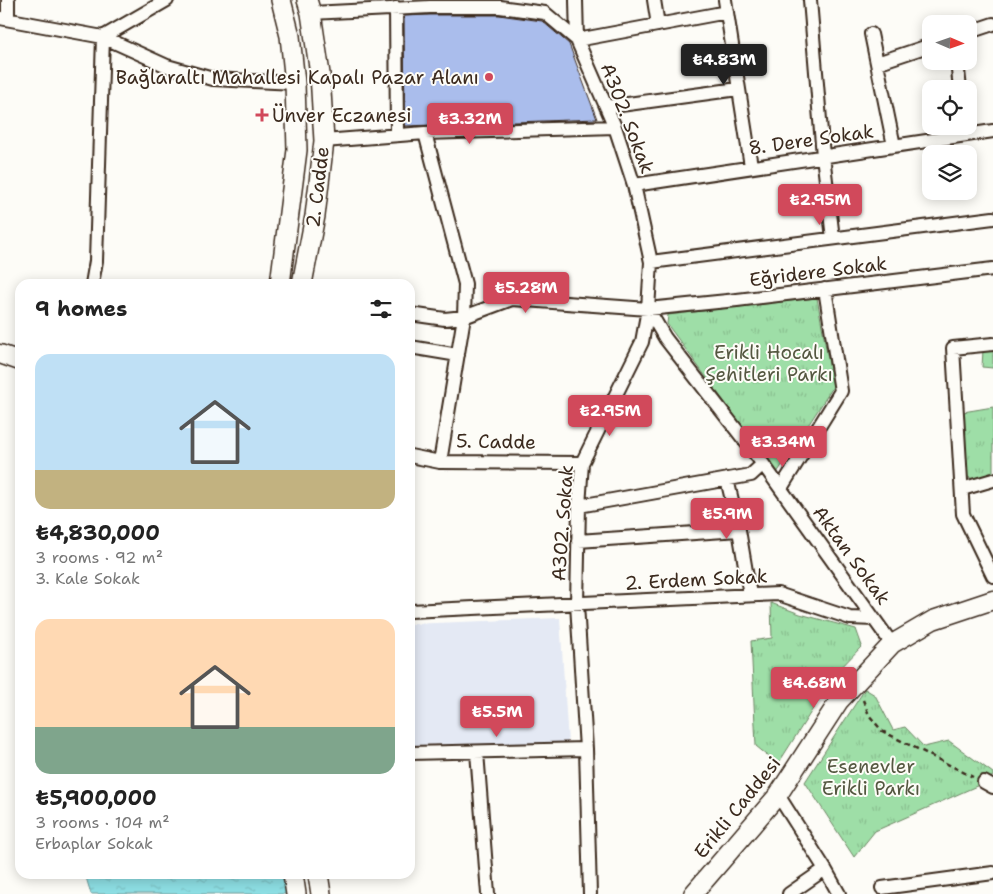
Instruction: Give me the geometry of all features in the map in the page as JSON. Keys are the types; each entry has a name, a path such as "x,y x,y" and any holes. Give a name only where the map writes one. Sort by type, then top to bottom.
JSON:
{"main road":[{"name":"2. Cadde","path":"281,0 290,36 295,83 297,150 281,279"},
{"name":"2. Cadde","path":"303,279 315,216 324,141 320,74 309,6"},
{"path":"0,354 15,359"},
{"name":"Erikli Caddesi","path":"693,894 778,795 839,701 892,644 933,620 993,600"},
{"path":"294,879 296,894"},
{"path":"319,879 321,894"}],"street":[{"path":"8,0 4,19 103,38 167,66 213,79 295,83"},
{"path":"103,38 167,0"},
{"name":"A302. Sokak","path":"576,0 577,40 615,127 634,184 651,262 648,309 642,342 582,463 576,604 586,749 590,894"},
{"path":"654,0 658,25"},
{"path":"810,0 823,156 833,238"},
{"path":"309,6 359,5 396,8 430,3 500,3 545,13 577,40 658,25 726,6 751,166"},
{"path":"396,8 398,135"},
{"path":"978,29 993,24"},
{"path":"871,34 894,146"},
{"path":"93,279 96,261 103,38"},
{"path":"877,62 922,48"},
{"path":"606,107 738,89"},
{"path":"324,141 425,133 615,127"},
{"name":"8. Dere Sokak","path":"977,131 993,132"},
{"path":"425,133 465,284 464,317 440,462"},
{"name":"8. Dere Sokak","path":"634,184 894,146 946,135"},
{"path":"651,262 993,218"},
{"name":"Eğridere Sokak","path":"415,315 444,318 464,317 512,299 648,309 993,269"},
{"path":"780,488 841,392 825,289"},
{"name":"Aktan Sokak","path":"648,309 665,338 763,464 892,644"},
{"path":"993,344 953,348 963,514 993,576"},
{"path":"415,349 458,355"},
{"name":"5. Cadde","path":"415,457 440,462 582,463"},
{"path":"579,506 751,475 763,464"},
{"path":"727,480 739,530 750,595"},
{"path":"962,489 993,480"},
{"path":"578,541 739,530"},
{"name":"2. Erdem Sokak","path":"415,611 778,594 850,618 874,618"},
{"path":"415,753 586,749"},
{"path":"476,752 488,894"},
{"path":"778,795 840,894"},
{"path":"789,894 825,869"},
{"path":"882,888 993,873"}],"path":[{"path":"857,682 869,715 882,731 988,784"}],"shaded area":[{"path":"560,618 568,743 415,745 415,624"}],"green space":[{"name":"Erikli Hocalı Şehitleri Parkı","path":"817,298 833,387 777,473 667,324 668,315"},
{"path":"983,350 993,350 993,368 982,367"},
{"path":"993,407 993,476 976,480 965,476 963,412"},
{"path":"771,603 800,614 856,629 862,646 835,674 778,764 756,746 751,641 772,638"},
{"name":"Esenevler Erikli Parkı","path":"865,689 875,695 893,730 905,727 924,747 949,741 993,773 993,776 979,785 875,831 854,857 805,782"}],"water":[{"path":"86,879 298,879 300,894 91,894"}],"building":[{"name":"Bağlaraltı Mahallesi Kapalı Pazar Alanı","path":"499,15 542,21 569,44 597,119 405,126 404,16"}],"place":[{"name":"Bağlaraltı Mahallesi Kapalı Pazar Alanı","path":"489,77"},
{"name":"Ünver Eczanesi","path":"262,115"}]}
